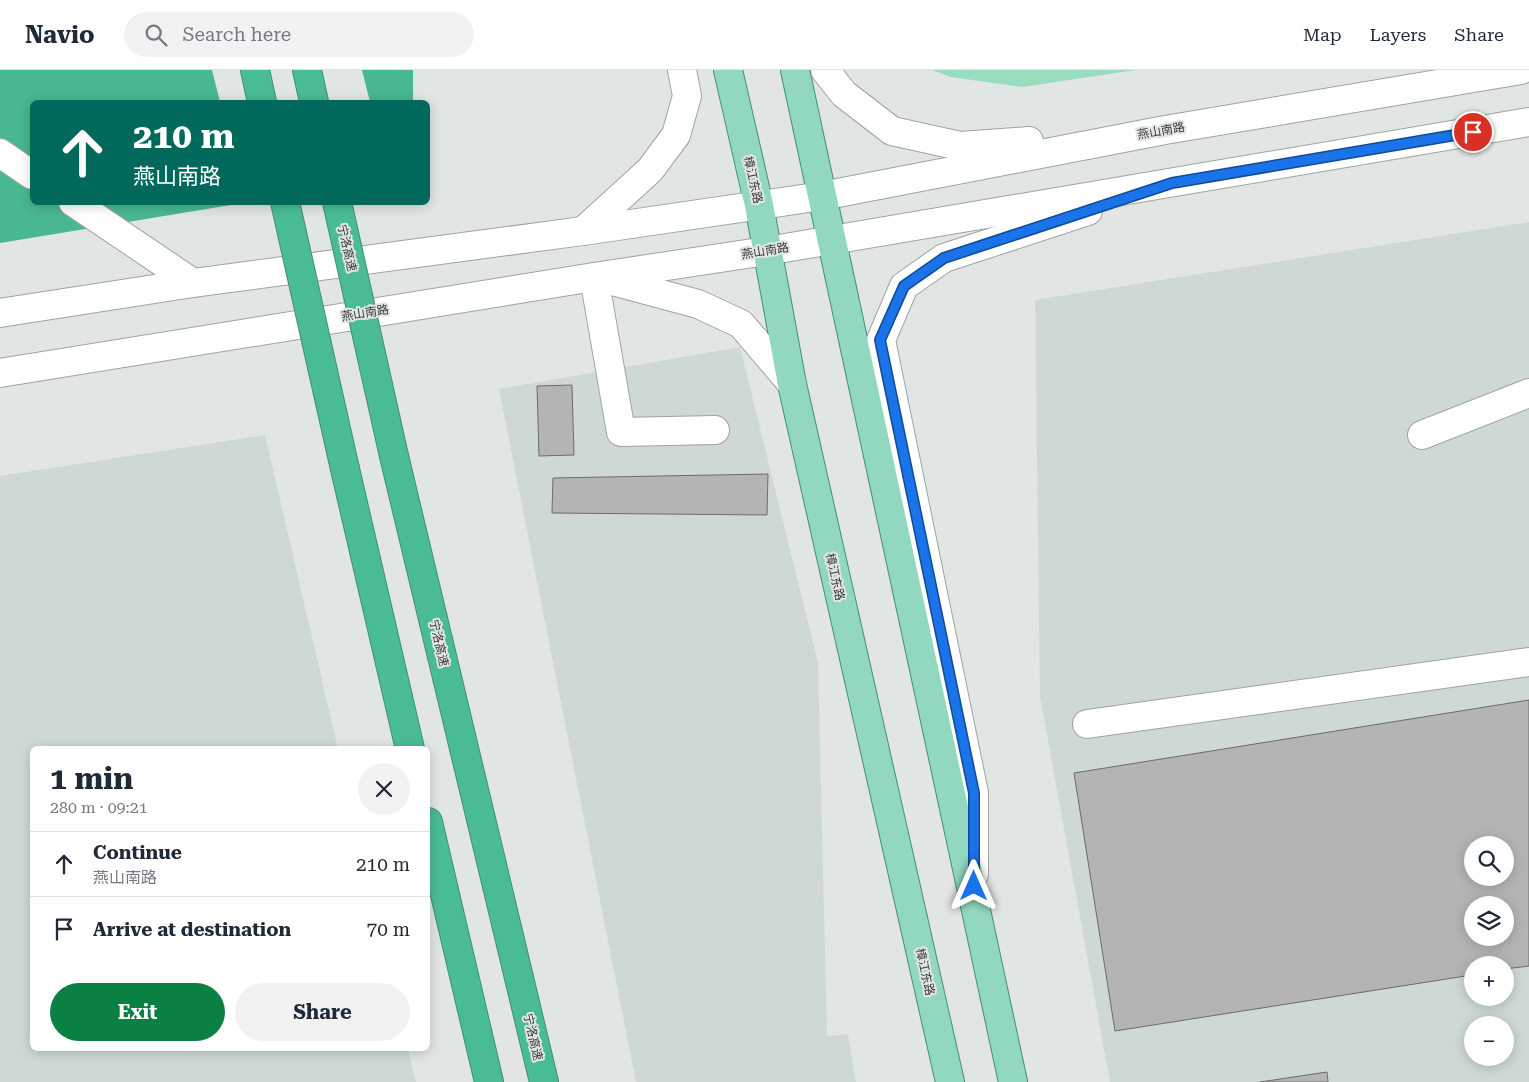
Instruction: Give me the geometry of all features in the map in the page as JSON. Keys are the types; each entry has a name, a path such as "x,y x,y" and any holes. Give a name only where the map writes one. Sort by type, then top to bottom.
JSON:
{"highway":[{"path":"255,70 262,100"},
{"path":"307,70 314,100"},
{"path":"286,205 409,746"},
{"name":"宁洛高速","path":"338,205 394,456 544,1082"},
{"path":"430,831 489,1082"}],"main road":[{"path":"583,231 650,170 676,135 687,96 682,70"},
{"name":"樟江东路","path":"728,70 759,205 792,384 950,1082"},
{"path":"795,70 974,905 1014,1082"},
{"path":"825,70 844,94 892,131 960,146 1165,130"},
{"name":"燕山南路","path":"0,314 193,283 583,231 822,196 1165,130 1521,70"},
{"name":"燕山南路","path":"0,373 594,276 767,252 1529,122"},
{"path":"0,153 30,174"},
{"path":"974,905 974,793 880,340 904,286 944,258 1172,183"},
{"path":"77,205 193,283"},
{"path":"715,430 621,432 594,276 698,304 741,324 792,384"},
{"path":"1422,435 1529,393"},
{"path":"1087,724 1529,662"}],"shaded area":[{"path":"1529,222 1529,1082 1110,1082 1040,696 1035,300"},
{"path":"740,347 818,663 827,1036 848,1034 856,1082 636,1082 499,389"},
{"path":"265,435 337,746 30,746 30,1051 408,1051 416,1082 0,1082 0,476"}],"green space":[{"path":"0,70 212,70 220,100 30,100 30,205 231,205 0,243"},
{"path":"362,70 413,70 413,100 370,100"},
{"path":"932,70 1136,70 1022,87 951,77"}],"building":[{"path":"572,385 574,455 539,456 537,386"},
{"path":"768,474 767,515 552,513 553,478"},
{"path":"1529,700 1529,966 1514,968 1514,956 1464,956 1464,976 1115,1031 1074,773"},
{"path":"1327,1072 1328,1082 1260,1082"}],"route":[{"path":"974,886 974,793 880,340 904,286 944,258 1172,183 1473,132"}]}
